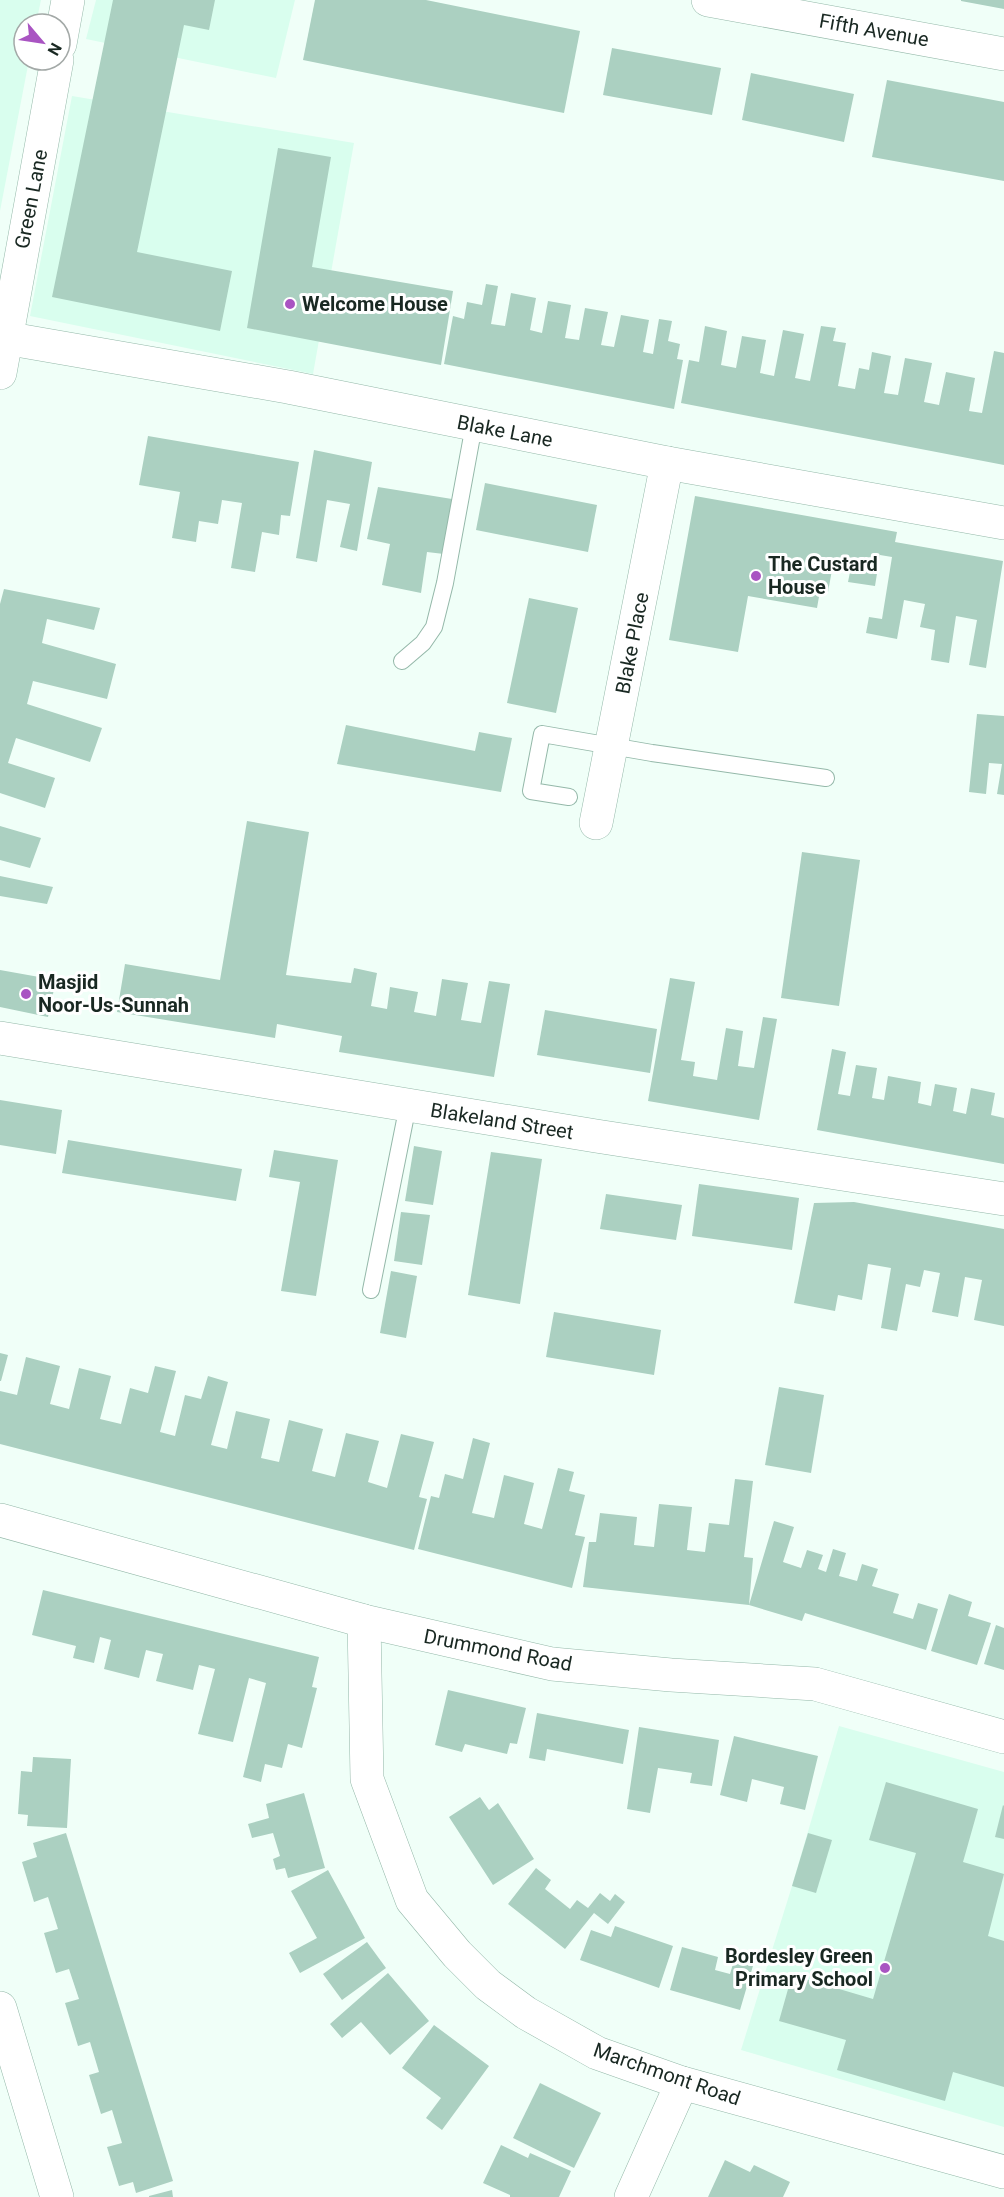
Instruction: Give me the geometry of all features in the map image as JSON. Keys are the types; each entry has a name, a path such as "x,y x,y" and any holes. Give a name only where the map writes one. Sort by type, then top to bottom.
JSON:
{"street":[{"name":"Fifth Avenue","path":"708,0 1004,54"},
{"name":"Green Lane","path":"0,373 3,338 55,72"},
{"name":"Blake Lane","path":"3,338 288,387 667,463 1004,524"},
{"name":"Blake Place","path":"596,823 667,463"},
{"name":"Blakeland Street","path":"0,1038 1004,1199"},
{"name":"Drummond Road","path":"0,1520 364,1621 552,1664 671,1675 815,1684 1004,1737"},
{"name":"Marchmont Road","path":"364,1621 367,1779 412,1900 488,1985 526,2013 597,2053 682,2083 1004,2172"},
{"path":"0,2008 57,2197"},
{"path":"632,2197 682,2083"}],"lane":[{"path":"402,661 423,643 434,627 445,583 474,425"},
{"path":"569,797 531,791 542,734 612,747 826,778"},
{"path":"371,1290 408,1105"}],"shaded area":[{"path":"0,0 41,0 38,12 12,12 12,72 27,72 0,211"},
{"path":"96,0 295,0 276,78 86,39"},
{"path":"72,96 354,143 313,374 30,316"},
{"name":"Bordesley Green Primary School","path":"839,1726 1004,1772 1004,2127 741,2050"}],"building":[{"path":"113,0 215,0 209,30 184,25 137,252 232,271 220,331 52,297"},
{"path":"315,0 426,0 580,31 564,113 303,60"},
{"path":"1004,0 1004,9 961,1"},
{"path":"612,48 721,68 712,115 603,95"},
{"path":"751,73 854,94 844,142 742,120"},
{"path":"887,80 1004,102 1004,181 872,157"},
{"path":"278,148 331,157 312,267 453,291 441,365 247,328"},
{"path":"486,284 498,286 491,324 505,326 511,293 536,298 530,330 542,333 548,301 571,305 565,338 579,340 585,308 608,312 601,345 614,347 621,315 649,320 643,352 653,354 659,319 672,321 668,341 680,344 677,359 683,360 674,409 444,364 453,316 464,319 467,302 482,305"},
{"path":"705,326 727,331 721,365 736,368 742,336 766,340 760,373 774,376 783,330 804,334 795,378 810,381 821,326 836,328 833,341 846,343 838,386 855,389 859,368 869,370 872,352 891,356 884,393 898,395 905,358 932,363 924,402 939,405 946,372 975,378 969,411 982,413 994,351 1004,353 1004,465 681,403 689,360 699,362"},
{"path":"148,436 299,462 290,516 281,515 279,535 262,532 255,572 231,568 242,503 222,500 218,524 199,521 196,542 172,538 180,492 139,485"},
{"path":"314,450 372,462 357,551 340,547 350,504 327,500 317,562 296,558"},
{"path":"485,483 597,505 588,552 476,530"},
{"path":"378,487 452,499 444,554 427,552 421,593 382,585 390,544 367,539"},
{"name":"The Custard House","path":"695,496 897,532 895,542 1003,561 986,668 969,665 977,620 956,616 949,663 931,660 935,630 920,627 925,604 904,600 897,639 866,633 869,617 882,619 892,557 880,555 875,586 848,582 852,562 834,559 828,592 820,591 817,608 748,596 738,652 669,640"},
{"path":"4,589 100,608 94,630 47,619 42,643 116,664 107,699 33,681 27,704 102,728 90,762 16,738 8,763 55,778 45,808 0,793 0,604"},
{"path":"529,598 578,608 556,713 507,703"},
{"path":"977,714 1004,716 1004,795 997,794 1002,764 989,763 986,794 969,792"},
{"path":"346,725 475,751 479,732 512,738 501,792 337,764"},
{"path":"247,821 309,832 286,975 351,983 354,968 377,973 371,1006 387,1009 390,987 418,992 414,1012 436,1016 442,979 468,983 461,1020 481,1023 489,981 510,984 494,1077 339,1052 342,1036 277,1024 275,1038 117,1012 125,964 220,980"},
{"path":"0,826 41,838 30,868 0,860"},
{"path":"802,852 860,860 839,1006 781,998"},
{"path":"0,876 53,887 47,904 0,896"},
{"name":"Masjid Noor-Us-Sunnah","path":"0,970 56,980 48,1017 0,1007"},
{"path":"670,978 695,982 681,1060 695,1062 693,1076 717,1080 726,1028 743,1031 738,1066 754,1068 763,1017 777,1019 759,1120 648,1101"},
{"path":"545,1010 657,1029 650,1073 537,1055"},
{"path":"832,1049 846,1052 838,1094 850,1096 856,1065 877,1068 872,1098 884,1100 888,1076 921,1082 918,1103 931,1106 935,1084 957,1088 953,1111 966,1114 971,1088 995,1093 991,1115 1004,1118 1004,1164 817,1130"},
{"path":"0,1100 62,1110 56,1154 0,1145"},
{"path":"68,1140 242,1169 236,1201 62,1173"},
{"path":"414,1146 442,1151 433,1205 405,1201"},
{"path":"274,1150 338,1160 316,1296 281,1291 300,1182 269,1177"},
{"path":"491,1152 542,1159 520,1304 468,1295"},
{"path":"699,1184 799,1198 792,1250 692,1236"},
{"path":"606,1194 682,1205 676,1240 600,1229"},
{"path":"854,1202 1004,1229 1004,1326 974,1320 982,1280 965,1277 958,1317 932,1312 940,1273 924,1270 920,1287 906,1284 897,1331 881,1328 891,1268 868,1264 862,1300 838,1295 835,1311 794,1303 814,1203"},
{"path":"401,1212 430,1215 422,1265 394,1261"},
{"path":"391,1271 417,1276 406,1338 380,1333"},
{"path":"554,1312 661,1330 654,1375 546,1357"},
{"path":"0,1353 8,1355 1,1381 0,1381"},
{"path":"26,1357 60,1366 50,1404 69,1409 79,1368 111,1376 100,1419 121,1424 130,1388 148,1393 155,1366 176,1371 160,1432 175,1436 185,1395 201,1399 208,1376 228,1382 211,1445 227,1449 236,1411 270,1419 261,1458 279,1462 289,1420 323,1429 312,1471 335,1477 346,1433 379,1441 368,1482 387,1488 401,1434 434,1442 419,1497 427,1499 414,1550 0,1444 0,1391 17,1395"},
{"path":"779,1387 824,1395 811,1473 765,1465"},
{"path":"473,1438 490,1443 472,1513 494,1518 504,1475 534,1483 524,1524 542,1529 558,1468 574,1472 569,1491 585,1495 575,1535 585,1537 572,1588 418,1549 431,1496 439,1498 445,1474 463,1479"},
{"path":"735,1479 753,1481 744,1557 753,1558 749,1605 583,1587 589,1542 596,1542 600,1513 637,1517 634,1545 654,1547 659,1504 692,1507 687,1550 705,1552 709,1523 729,1525"},
{"path":"774,1521 794,1527 783,1562 801,1568 807,1550 823,1555 818,1569 826,1572 833,1549 846,1553 839,1576 857,1581 862,1564 878,1569 872,1586 899,1594 893,1613 913,1619 918,1603 938,1609 926,1650 805,1613 802,1621 749,1605"},
{"path":"43,1590 319,1657 312,1687 317,1688 302,1748 288,1744 282,1768 265,1764 261,1782 243,1777 266,1683 249,1678 233,1742 198,1734 215,1669 199,1665 193,1690 156,1681 163,1654 146,1650 139,1678 104,1669 111,1640 100,1637 94,1663 73,1658 76,1646 32,1635"},
{"path":"949,1594 972,1602 968,1616 991,1623 977,1665 931,1651"},
{"path":"996,1625 1004,1628 1004,1670 984,1664"},
{"path":"448,1690 526,1708 517,1744 510,1743 507,1754 465,1744 462,1752 435,1745"},
{"path":"537,1713 629,1730 623,1764 547,1749 545,1761 529,1758"},
{"path":"639,1727 719,1740 712,1786 690,1783 692,1773 658,1768 650,1813 627,1809"},
{"path":"734,1736 818,1756 805,1810 780,1804 784,1787 752,1779 747,1802 720,1795"},
{"path":"33,1757 71,1759 67,1828 27,1826 28,1815 18,1814 21,1771 32,1772"},
{"path":"886,1782 978,1809 963,1862 1004,1874 988,1936 1004,1941 1004,2087 953,2072 945,2101 837,2070 846,2040 779,2021 792,1975 873,1999 916,1853 869,1840"},
{"path":"304,1793 325,1868 288,1878 285,1868 276,1870 273,1859 280,1856 273,1833 252,1838 248,1824 269,1818 266,1804"},
{"path":"480,1797 489,1810 498,1803 534,1859 493,1885 449,1817"},
{"path":"1004,1806 1004,1839 995,1837"},
{"path":"66,1833 173,2181 136,2193 133,2182 119,2186 107,2147 122,2143 112,2110 101,2114 89,2075 99,2072 90,2042 78,2046 65,2003 79,1999 69,1969 56,1973 44,1933 58,1929 48,1897 34,1902 22,1862 37,1857 33,1843"},
{"path":"808,1833 832,1840 816,1893 792,1886"},
{"path":"536,1868 551,1880 545,1889 570,1909 577,1900 588,1908 600,1893 610,1901 615,1894 625,1902 608,1924 594,1913 565,1949 508,1904"},
{"path":"328,1870 365,1938 300,1973 289,1953 317,1938 291,1891"},
{"path":"615,1926 673,1946 659,1988 580,1960 591,1930 611,1937"},
{"path":"367,1942 386,1968 342,2000 323,1974"},
{"path":"682,1947 718,1957 715,1970 730,1974 736,1954 755,1959 740,2010 670,1990"},
{"path":"388,1973 429,2021 390,2055 361,2022 342,2038 330,2024"},
{"path":"434,2025 489,2066 442,2130 426,2118 441,2098 402,2068"},
{"path":"540,2083 601,2113 574,2168 513,2138"},
{"path":"501,2145 528,2158 530,2153 571,2171 559,2197 510,2197 483,2183"},
{"path":"725,2160 750,2172 754,2165 790,2182 783,2197 708,2197"},
{"path":"172,2190 173,2197 149,2197 149,2196"}],"place":[{"name":"Welcome House","path":"290,304"},
{"name":"The Custard House","path":"756,576"},
{"name":"Masjid Noor-Us-Sunnah","path":"26,994"},
{"name":"Bordesley Green Primary School","path":"885,1968"}]}
